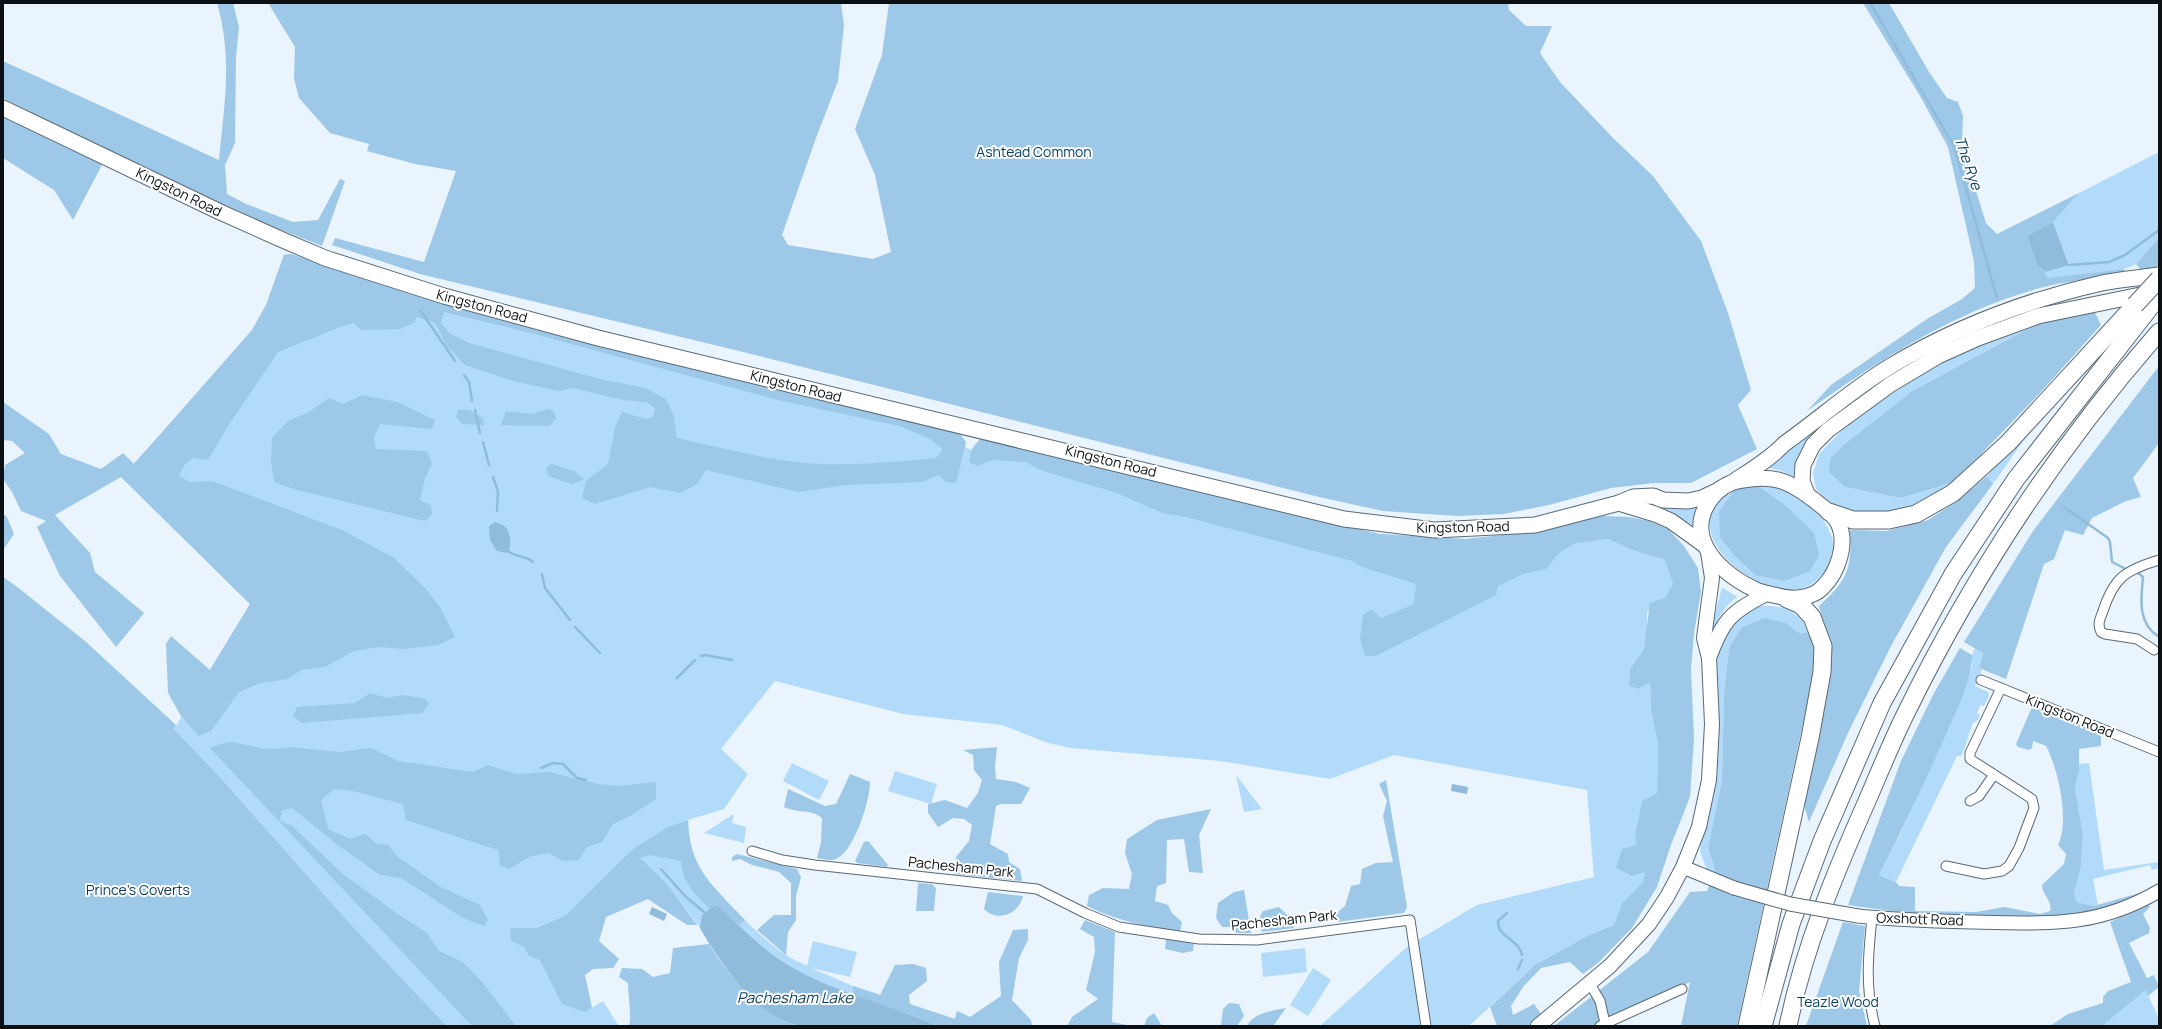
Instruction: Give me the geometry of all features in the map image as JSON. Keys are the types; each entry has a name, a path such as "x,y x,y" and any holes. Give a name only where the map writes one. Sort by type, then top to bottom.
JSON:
{"highway":[{"name":"Kingston Road","path":"3,108 220,212 325,258 444,296 598,338 1344,519 1434,530 1480,529 1535,525 1619,503 1633,497 1653,496 1663,500 1688,501 1702,498 1727,485"},
{"path":"1706,548 1700,524 1704,511 1727,485 1776,453 1784,444 1888,368 1933,342 1978,321 2044,298 2104,283 2159,275"},
{"path":"1828,512 1853,520 1889,520 1916,514 1953,493 2008,443 2159,279"},
{"path":"1807,494 1802,481 1803,465 1813,446 1828,430 1873,397 1938,356 1978,338 2038,316 2157,296"},
{"path":"1763,1026 1791,924 1822,840 1882,703 1953,574 2016,479 2157,296"},
{"path":"1788,1026 1815,928 1843,854 1906,713 1975,586 2051,469 2123,373 2159,332"},
{"path":"1653,496 1663,494 1686,494 1707,488 1774,448 1784,444"},
{"path":"1727,485 1766,477 1784,480 1807,494 1828,512 1838,523 1842,537 1842,552 1833,573 1823,588 1809,596 1787,599"},
{"path":"1619,503 1655,514 1671,521 1706,548 1739,580 1755,590 1787,599 1801,605 1812,617 1823,646 1822,672 1810,738 1747,1026"}],"main road":[{"path":"1538,1026 1590,984 1632,944 1649,924 1683,867 1699,827 1709,780 1712,724 1708,658 1704,638 1712,578 1706,548"},
{"path":"1708,658 1718,633 1728,618 1739,608 1768,593"},
{"name":"Oxshott Road","path":"1683,867 1734,888 1796,905 1872,918 2035,924 2065,922 2108,915 2135,904 2159,891"}],"street":[{"path":"2154,650 2137,639 2105,634 2099,628 2098,624 2113,586 2121,576 2135,567 2159,560"},
{"name":"Kingston Road","path":"1981,680 2159,752"},
{"path":"1946,866 1984,874 1994,874 2009,866 2015,859 2034,805 2032,799 1972,762 1969,756 2001,688"},
{"path":"1970,801 1979,796 1993,776"},
{"name":"Pachesham Park","path":"752,851 782,860 815,865 1037,889 1085,914 1119,927 1199,939 1257,940 1410,920 1426,1026"},
{"path":"1872,918 1867,966 1870,1007 1875,1026"},
{"path":"1590,984 1600,1001 1603,1025 1682,989"}],"shaded area":[{"path":"2159,152 2159,238 2142,259 2136,264 2119,270 2046,278 2045,272 2069,264 2053,222 2079,193"},
{"path":"291,254 355,276 450,304 960,434 966,442 965,447 971,450 975,444 1007,442 1181,488 1380,534 1466,539 1520,534 1568,522 1573,544 1608,539 1632,550 1665,560 1673,584 1665,598 1647,612 1647,634 1644,649 1630,669 1629,686 1638,689 1650,681 1651,710 1658,745 1657,793 1642,801 1635,834 1646,872 1643,882 1622,903 1614,925 1587,936 1535,965 1469,1026 1320,1026 1408,946 1477,905 1594,877 1587,790 1394,755 1330,779 1220,761 1071,748 1048,743 1002,725 903,714 775,681 721,749 748,774 724,809 688,820 692,852 696,862 722,897 762,936 783,953 807,966 813,941 857,952 850,977 811,968 853,986 955,1019 957,1011 988,1026 800,1026 710,946 700,928 669,886 639,858 547,950 585,1012 603,1001 619,1026 447,1026 353,927 219,776 174,729 250,604 121,477 188,405 252,330 266,305 284,255"},
{"path":"2035,325 1914,390 1845,487 1901,498 1954,482 1925,502 1898,512 1848,512 1827,501 1816,489 1813,474 1819,454 1851,421 1937,364 1970,348"},
{"path":"2043,413 1993,484 1987,476"},
{"path":"1824,422 1825,423 1808,441 1799,454 1796,462 1795,478 1782,471 1766,467"},
{"path":"1736,484 1781,487 1806,501 1817,512 1826,524 1832,538 1834,551 1830,565 1821,577 1800,589 1785,589 1768,585 1751,578 1735,567 1722,554 1713,539 1709,524 1713,508 1717,501 1723,494"},
{"path":"1645,503 1697,504 1693,525 1674,514 1646,505"},
{"path":"1722,587 1737,597 1728,605 1721,615 1715,625 1711,637 1710,636"},
{"path":"1761,606 1784,608 1790,611 1800,619 1810,632 1799,633 1786,623 1729,648 1724,693 1722,780 1708,848 1715,870 1713,875 1707,870 1700,852 1717,656 1727,630 1736,618"},
{"path":"1975,648 1983,653 1979,668 1982,670 1975,686 1988,692 1989,696 1984,706 1980,705 1977,713 1980,715 1978,720 1973,723 1963,752 1961,756 1957,756 1896,882 1879,875 1904,826 1963,695 1972,667 1972,655"},
{"path":"792,763 829,781 819,800 783,781"},
{"path":"2089,763 2104,870 2159,862 2159,868 2152,870 2150,865 2093,879 2098,905 2094,906 2077,902 2074,894 2081,866 2083,834 2075,789 2079,764"},
{"path":"895,771 937,784 931,804 888,791"},
{"path":"1236,775 1262,809 1244,812"},
{"path":"734,814 732,823 746,827 744,843 704,833"},
{"path":"1305,948 1307,972 1263,977 1261,953"},
{"path":"1313,968 1331,980 1308,1016 1290,1005"},
{"path":"2147,989 2159,1020 2159,1026 2102,1026"}],"green space":[{"path":"217,3 233,3 239,27 236,57 235,143 225,165 227,194 244,203 293,222 318,220 340,179 345,181 322,246 214,203 3,98 3,61 219,160 225,101 226,62 222,23"},
{"name":"Ashtead Common","path":"268,3 841,3 844,25 838,81 782,235 788,245 873,259 891,252 875,175 855,129 882,55 889,3 1508,3 1509,10 1526,26 1552,26 1540,53 1560,82 1613,138 1653,176 1701,241 1728,313 1751,390 1738,405 1757,449 1691,483 1654,483 1611,488 1549,505 1504,514 1457,516 1383,511 1319,497 739,351 420,274 332,245 335,238 424,262 456,171 415,164 367,151 369,144 330,133 299,98 294,78 295,47"},
{"path":"1863,3 1889,3 1929,72 1947,98 1958,102 1963,116 1962,146 1986,223 1997,234 2079,193 2053,222 2027,236 2037,265 2045,272 2047,278 2124,269 2126,274 2048,286 1983,308 1922,337 1892,354 1807,411 1831,385 1927,319 1962,299 1975,288 1974,261 1948,147 1920,96"},
{"path":"3,111 104,161 73,220 54,190 3,158"},
{"path":"2159,238 2159,266 2141,270 2136,264"},
{"path":"291,254 355,276 450,304 960,434 966,442 956,483 946,482 939,475 922,482 846,485 798,492 706,470 697,484 680,493 650,487 595,504 582,498 586,481 608,464 615,427 622,412 646,419 653,417 655,408 646,402 623,400 573,388 558,391 513,381 465,365 446,345 436,324 429,320 416,317 415,322 400,329 361,330 354,323 340,327 278,352 228,426 208,460 193,458 185,464 179,476 190,482 212,481 342,530 394,558 424,587 440,607 455,637 438,645 404,649 379,647 354,651 325,667 301,670 288,679 261,683 239,692 211,731 199,736 181,716 168,693 166,644 171,636 210,670 250,604 121,477 55,515 90,553 95,572 144,613 116,647 60,576 37,527 46,521 21,511 12,492 3,479 5,465 25,453 12,441 3,440 3,402 49,434 61,454 101,469 123,453 134,464 252,330 266,305 284,255","holes":["444,312 523,331 778,400 899,426 930,439 943,449 936,458 878,463 821,464 767,458 677,438 674,416 666,399 645,388 600,379 469,343 449,333 441,323"]},
{"path":"2094,310 2101,325 2039,394 1954,482 1901,498 1845,487 1829,472 1830,459 1845,444 1914,390 2035,325"},
{"path":"2159,366 2159,443 2133,478 2141,497 2126,501 2092,518 2083,535 2065,530 2054,559 2044,564 2006,679 1979,668 1983,653 1964,642 2033,531"},
{"path":"362,395 397,402 435,420 432,429 380,424 374,437 376,449 427,451 432,464 425,478 420,500 431,505 432,514 425,521 297,490 274,482 271,462 272,438 288,421 309,412 329,398 343,404"},
{"path":"548,409 554,411 556,418 550,426 501,425 506,411 532,414"},
{"path":"458,410 469,410 483,418 484,425 462,424 456,417"},
{"path":"982,438 1007,442 1181,488 1380,534 1466,539 1520,533 1603,516 1629,517 1649,521 1668,529 1684,546 1698,568 1701,592 1694,633 1691,669 1694,739 1690,797 1671,845 1657,887 1632,928 1598,963 1583,974 1570,962 1541,968 1523,987 1511,1006 1513,1015 1534,1004 1541,1014 1530,1026 1497,1026 1490,1007 1535,965 1587,936 1614,925 1622,903 1643,882 1645,872 1632,876 1616,868 1622,849 1637,845 1635,834 1642,801 1657,793 1658,745 1651,710 1650,682 1638,689 1629,686 1630,669 1644,649 1650,603 1665,598 1673,584 1665,560 1632,550 1608,539 1573,544 1559,553 1546,569 1523,574 1498,586 1496,595 1376,656 1365,656 1360,639 1363,615 1371,609 1381,618 1414,604 1416,584 1362,567 1352,561 1186,517 1162,513 1117,493 1043,471 1025,462 992,460 977,466 969,462 973,448"},
{"path":"552,464 575,471 584,479 572,484 548,476 546,468"},
{"path":"1987,476 1993,484 1946,547 1890,648 1848,733 1809,822 1803,802 1826,635 1819,606 1836,589 1846,573 1850,555 1850,530 1887,531 1928,520 1956,502"},
{"path":"1758,486 1785,505 1814,533 1819,555 1810,571 1784,581 1755,575 1734,555 1720,537 1719,512 1735,489"},
{"path":"3,514 7,517 14,534 3,550"},
{"name":"Prince's Coverts","path":"3,577 85,641 176,725 174,729 219,776 353,927 447,1026 3,1026"},
{"path":"1765,618 1786,623 1799,633 1810,632 1816,650 1813,678 1737,1026 1681,1026 1690,982 1598,1026 1554,1026 1648,952 1690,892 1707,891 1715,870 1708,848 1722,780 1724,693 1729,648 1742,627"},
{"path":"1960,648 1972,655 1970,675 1967,685 1906,822 1879,875 1896,882 1899,886 1915,887 1915,911 1976,912 2004,907 2040,914 2050,911 2051,907 2042,889 2042,885 2064,864 2066,854 2058,845 2063,822 2063,809 2055,767 2046,746 2033,741 2032,748 2029,750 2018,747 2016,744 2032,707 2100,734 2101,737 2101,746 2079,749 2079,769 2075,789 2083,834 2081,866 2074,894 2077,902 2094,906 2143,892 2109,909 2079,915 2040,919 1913,914 1848,905 1901,761 1934,693"},
{"path":"370,693 387,698 403,695 426,699 429,704 422,713 302,723 293,716 297,707 355,703"},
{"path":"232,742 261,748 274,749 289,747 339,752 371,748 398,761 473,772 488,765 516,774 549,772 598,784 619,786 656,782 656,799 630,816 613,824 602,842 587,847 579,860 563,861 549,853 531,856 509,869 500,865 498,850 406,820 403,804 353,791 334,789 321,800 328,829 350,839 365,834 377,844 388,845 398,857 441,887 480,905 488,920 484,926 463,918 401,878 380,875 339,846 292,808 282,810 280,821 292,826 343,874 395,912 427,933 439,951 463,962 482,982 516,1026 472,1026 210,748 220,744"},
{"path":"997,747 995,767 996,779 1016,782 1030,788 1021,804 1001,804 996,806 990,844 1008,854 1009,862 1020,869 1022,881 954,874 956,857 969,841 972,825 964,819 953,818 938,827 928,813 928,804 945,800 967,808 978,793 982,780 974,770 973,755 963,750"},
{"path":"850,774 870,782 864,812 856,835 844,853 838,858 830,860 817,858 821,843 822,818 813,813 784,807 788,789 825,806 836,804"},
{"path":"1386,780 1407,907 1404,913 1337,922 1336,913 1345,906 1351,886 1360,884 1362,869 1376,863 1393,862 1383,816 1387,801 1379,784"},
{"path":"1211,809 1199,835 1203,873 1189,872 1184,839 1167,840 1166,883 1157,886 1155,901 1168,905 1172,913 1182,922 1180,932 1133,923 1110,916 1087,906 1089,895 1103,888 1129,889 1132,874 1125,853 1127,839 1157,820"},
{"path":"688,820 689,837 698,864 714,887 745,920 739,925 718,906 709,908 690,887 684,875 681,861 649,855 640,858 669,886 697,925 687,925 648,899 606,917 599,941 619,959 613,968 593,969 585,975 592,1008 585,1012 562,1004 540,960 529,956 524,947 511,941 510,928 537,928 565,916 632,850 668,827"},
{"path":"868,841 888,865 887,867 857,863 855,861 864,842"},
{"path":"737,854 797,869 801,877 796,896 796,920 788,932 786,955 757,930 774,915 791,915 791,883 779,872 752,865 740,859 732,861 732,857"},
{"path":"918,883 932,884 936,888 934,911 916,911"},
{"path":"1244,890 1251,933 1236,933 1233,927 1222,927 1216,918 1218,903 1234,892"},
{"path":"988,892 1023,896 1021,902 1013,912 1001,916 990,913 984,909"},
{"path":"2148,904 2150,907 2143,914 2150,928 2149,933 2129,943 2147,978 2154,975 2159,987 2148,996 2146,990 2102,1026 2050,1026 2068,1014 2103,1003 2103,997 2108,991 2131,982 2110,922"},
{"path":"1279,907 1289,917 1294,928 1262,932 1258,921 1263,911"},
{"path":"1085,920 1115,932 1112,1022 1132,1026 1067,1026 1072,1017 1098,999 1086,990 1095,952 1094,937 1080,929"},
{"name":"Teazle Wood","path":"1843,922 1865,926 1859,991 1867,1026 1806,1026"},
{"path":"1028,929 1028,940 1019,958 1012,1000 1031,1020 1032,1026 937,1026 918,1017 853,995 853,986 880,995 895,965 913,964 926,968 927,981 909,995 910,1004 955,1019 957,1011 970,1017 1001,996 999,962 1013,930"},
{"path":"1166,939 1194,944 1193,951 1183,953 1165,949"},
{"path":"709,944 736,982 759,1005 785,1021 800,1026 629,1026 630,1011 628,983 619,977 622,968 642,969 653,977 670,973 673,948"},
{"path":"1229,1003 1239,1004 1244,1016 1237,1026 1221,1026 1223,1009"},
{"path":"1286,1008 1273,1026 1247,1026 1250,1021 1259,1015 1269,1011"},
{"path":"1154,1013 1162,1026 1144,1026 1147,1018"}],"water":[{"path":"2053,222 2069,265 2045,272 2037,265 2027,236"},
{"path":"495,522 504,526 508,531 510,544 507,553 497,551 490,540 489,526"},
{"path":"1452,784 1468,787 1467,794 1451,791"},
{"name":"Pachesham Lake","path":"713,906 718,906 763,947 793,968 828,985 901,1011 937,1026 800,1026 783,1020 768,1012 741,988 719,958 700,928 702,915"},
{"path":"652,907 667,914 664,921 649,914"}],"waterway":[{"name":"The Rye","path":"1870,3 1954,146 1997,298"},
{"path":"2069,265 2109,262 2125,255 2159,230"},
{"path":"420,310 455,361"},
{"path":"464,375 469,382 472,401"},
{"path":"475,410 480,433"},
{"path":"483,442 489,465"},
{"path":"493,477 498,492 497,511"},
{"name":"The Rye","path":"2064,507 2108,538 2110,542 2112,562 2124,568"},
{"path":"508,551 514,555 527,558 533,562"},
{"name":"The Rye","path":"2137,572 2143,577 2141,602 2144,618 2147,625 2159,637"},
{"path":"542,574 545,588 570,620"},
{"path":"575,627 600,653"},
{"path":"701,656 705,655 732,660"},
{"path":"677,678 695,660"},
{"path":"541,768 553,763 563,764 577,778 586,780"},
{"path":"661,869 686,897 704,912"},
{"path":"1507,913 1498,921 1499,926 1504,935 1517,945 1522,955"},
{"path":"1518,969 1522,960"}]}
